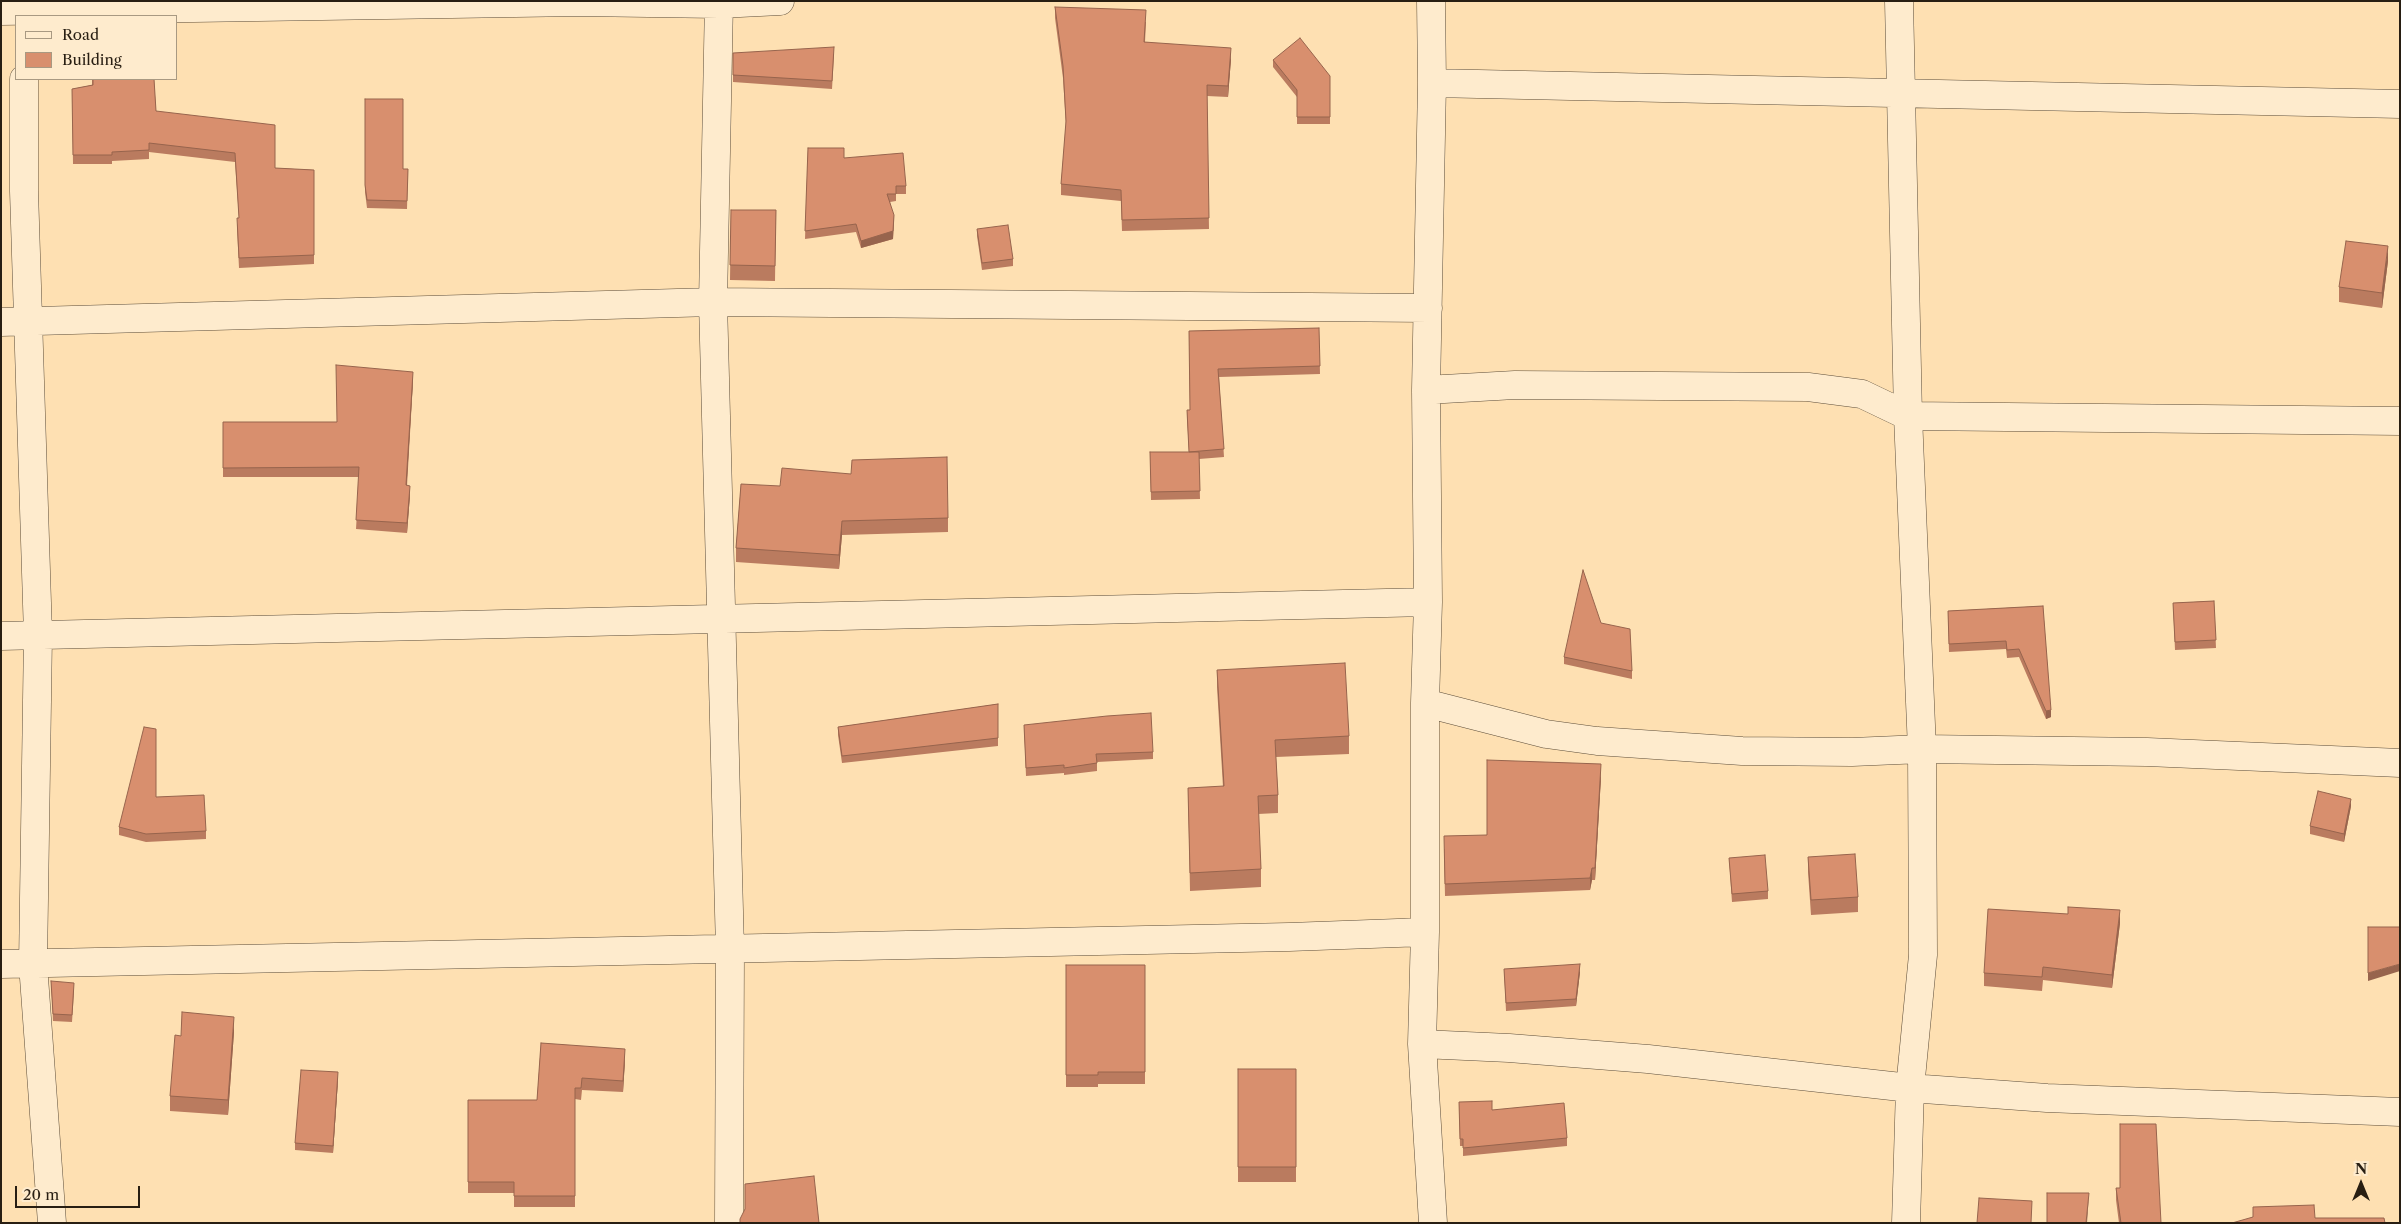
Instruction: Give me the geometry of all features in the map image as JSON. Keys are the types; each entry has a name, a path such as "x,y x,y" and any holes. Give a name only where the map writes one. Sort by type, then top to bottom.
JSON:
{"street":[{"path":"19,10 780,1"},
{"path":"1431,1 1432,83 1426,390 1428,602 1425,703 1425,932 1422,1044 1433,1223"},
{"path":"1899,1 1908,416 1922,749 1923,954 1910,1088 1906,1223"},
{"path":"719,2 713,302 730,949 729,1223"},
{"path":"24,80 24,191 38,635 33,964 52,1223"},
{"path":"1432,83 2400,104"},
{"path":"1,322 713,302 1428,308"},
{"path":"1426,390 1515,385 1808,387 1862,394 1908,416 2400,421"},
{"path":"1,636 1428,602"},
{"path":"1425,703 1546,734 1597,740 1742,751 1852,752 1922,749 2147,752 2400,763"},
{"path":"1,964 1290,937 1425,932"},
{"path":"1422,1044 1509,1048 1648,1059 1910,1088 2047,1098 2400,1112"}],"building":[{"path":"1055,7 1146,10 1144,42 1231,48 1228,86 1207,85 1209,218 1122,220 1121,190 1061,184 1066,121 1063,66"},
{"path":"1300,38 1330,76 1330,117 1297,117 1297,90 1273,60"},
{"path":"834,47 832,81 733,75 733,53"},
{"path":"93,80 154,80 156,111 275,125 275,168 314,170 314,255 239,258 237,218 239,218 235,153 149,143 149,150 112,152 112,155 73,155 72,89 93,85"},
{"path":"365,99 403,99 403,169 408,169 407,201 367,200 365,185"},
{"path":"808,148 844,148 844,158 903,153 906,186 896,186 896,194 887,194 894,215 893,231 861,241 856,224 805,231"},
{"path":"731,210 776,210 775,266 730,265"},
{"path":"1008,225 1013,259 982,263 977,229"},
{"path":"2346,241 2388,246 2382,293 2339,287"},
{"path":"1319,328 1320,366 1218,369 1224,449 1189,452 1187,410 1190,410 1189,331"},
{"path":"336,365 413,372 406,485 410,486 407,523 356,520 359,467 223,468 223,422 337,422"},
{"path":"1150,452 1199,452 1200,491 1151,492"},
{"path":"947,457 948,518 842,521 839,555 736,548 741,484 780,486 782,468 851,474 852,460"},
{"path":"1583,570 1601,623 1630,629 1632,671 1564,657"},
{"path":"2214,601 2216,640 2175,642 2173,603"},
{"path":"2043,606 2051,710 2046,711 2019,649 2007,650 2006,641 1949,644 1948,611"},
{"path":"1345,663 1349,736 1275,740 1278,795 1258,796 1261,869 1190,873 1188,788 1224,786 1217,670"},
{"path":"998,704 998,738 842,756 838,727"},
{"path":"1151,713 1153,752 1096,754 1097,763 1064,768 1064,765 1026,768 1024,725"},
{"path":"144,727 156,729 156,797 204,795 206,831 146,834 119,827"},
{"path":"1487,760 1601,764 1595,868 1592,868 1590,878 1445,884 1444,836 1487,835"},
{"path":"2318,791 2351,799 2344,834 2310,826"},
{"path":"1855,854 1858,897 1811,900 1808,857"},
{"path":"1765,855 1768,891 1732,894 1729,858"},
{"path":"2068,907 2120,910 2112,975 2043,967 2042,977 1984,973 1988,909 2068,914"},
{"path":"2368,927 2400,927 2400,964 2368,973"},
{"path":"1580,964 1576,999 1506,1003 1504,969"},
{"path":"1066,965 1145,965 1145,1072 1098,1072 1098,1075 1066,1075"},
{"path":"51,981 74,983 72,1015 53,1014"},
{"path":"182,1012 234,1017 228,1100 170,1096 175,1035 181,1036"},
{"path":"541,1043 625,1049 623,1081 582,1078 581,1088 575,1088 575,1196 514,1196 514,1182 468,1182 468,1100 537,1100"},
{"path":"1238,1069 1296,1069 1296,1167 1238,1167"},
{"path":"301,1070 338,1072 333,1146 295,1143"},
{"path":"1492,1101 1492,1110 1564,1103 1567,1138 1463,1148 1463,1139 1460,1139 1459,1102"},
{"path":"2120,1124 2156,1124 2161,1223 2121,1223 2116,1188 2120,1188"},
{"path":"814,1176 819,1223 740,1223 745,1209 745,1184"},
{"path":"2047,1193 2089,1193 2086,1223 2047,1223"},
{"path":"1979,1198 2032,1201 2031,1223 1977,1223"},
{"path":"2314,1205 2315,1218 2384,1218 2385,1223 2232,1223 2253,1217 2253,1207"}]}
